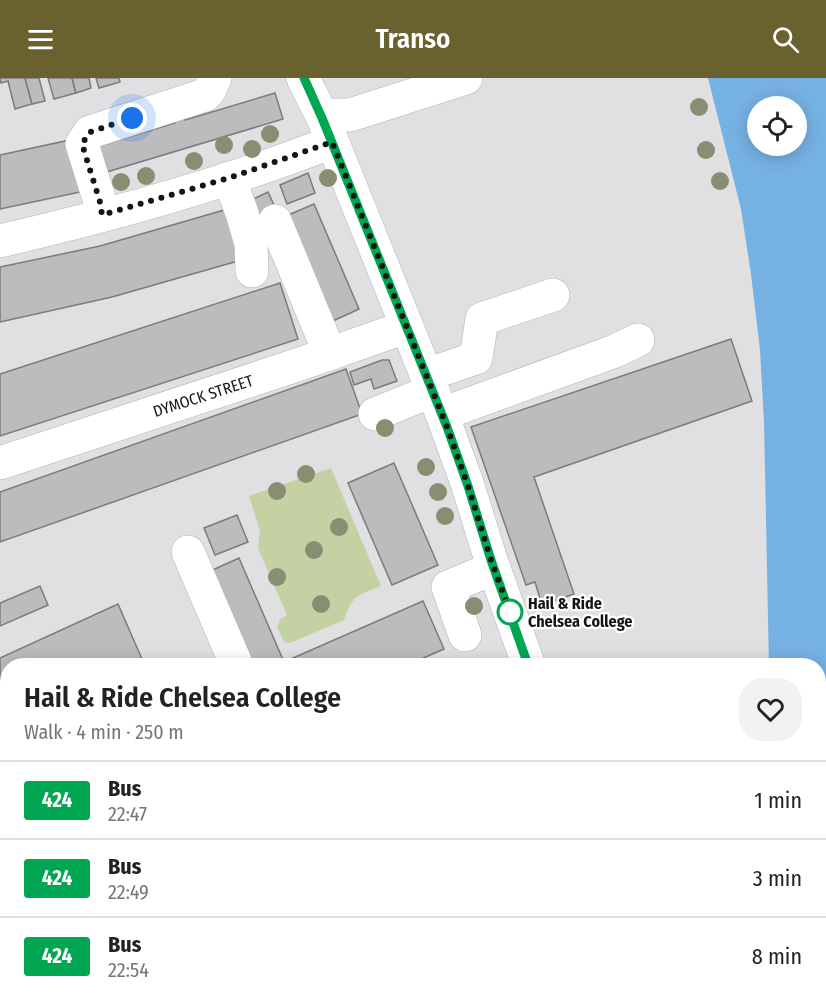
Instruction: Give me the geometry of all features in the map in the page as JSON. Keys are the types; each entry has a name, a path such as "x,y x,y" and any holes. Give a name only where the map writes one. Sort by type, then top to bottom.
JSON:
{"street":[{"path":"102,215 82,144 90,132 205,95 215,78"},
{"path":"303,78 327,130 433,393 468,486 524,658"},
{"path":"0,241 102,215 229,178 327,130 336,115 350,115 466,78"},
{"path":"229,178 251,244 252,271"},
{"path":"275,221 330,354"},
{"path":"433,393 476,357 482,319 553,295"},
{"name":"DYMOCK STREET","path":"0,463 406,327"},
{"path":"375,414 433,393 615,351 638,340"},
{"path":"188,552 234,658"},
{"path":"465,635 448,587 494,568"}],"green space":[{"path":"331,468 381,586 353,600 344,620 290,643 284,642 277,627 280,619 287,615 258,548 260,531 249,496"}],"water":[{"path":"708,78 826,78 826,658 769,658 764,422 760,350 741,209"}],"building":[{"path":"0,78 25,78 32,104 15,109 8,81 1,83"},
{"path":"25,78 39,78 45,101 32,104"},
{"path":"48,78 72,78 76,93 54,99"},
{"path":"72,78 89,78 91,88 76,93"},
{"path":"96,78 119,78 120,82 99,88"},
{"path":"275,93 283,119 100,174 92,148 175,123 173,114 182,111 185,120"},
{"path":"70,140 85,191 0,209 0,155"},
{"path":"308,173 315,193 287,204 280,185"},
{"path":"268,192 275,207 251,217 245,203"},
{"path":"314,204 359,309 333,321 286,216"},
{"path":"231,208 245,259 112,297 0,322 0,267 100,246"},
{"path":"280,283 298,339 0,436 0,374"},
{"path":"731,339 752,401 534,477 574,594 542,605 535,582 526,585 471,427"},
{"path":"382,360 389,360 397,381 374,389 371,379 354,385 350,372"},
{"path":"346,369 362,414 0,542 0,492"},
{"path":"394,463 438,565 392,585 348,483"},
{"path":"237,515 248,542 215,555 204,528"},
{"path":"239,558 282,658 243,658 206,573"},
{"path":"40,586 48,605 0,626 0,603"},
{"path":"423,601 444,649 423,658 293,658"},
{"path":"118,604 142,658 0,658"}],"bus line":[{"name":"424","path":"304,78 447,427 526,658"}],"place":[{"name":"Hail & Ride Chelsea College","path":"510,612"}],"route":[{"path":"132,118 90,132 82,144 102,215 229,178 332,142 447,427 510,612"}]}
